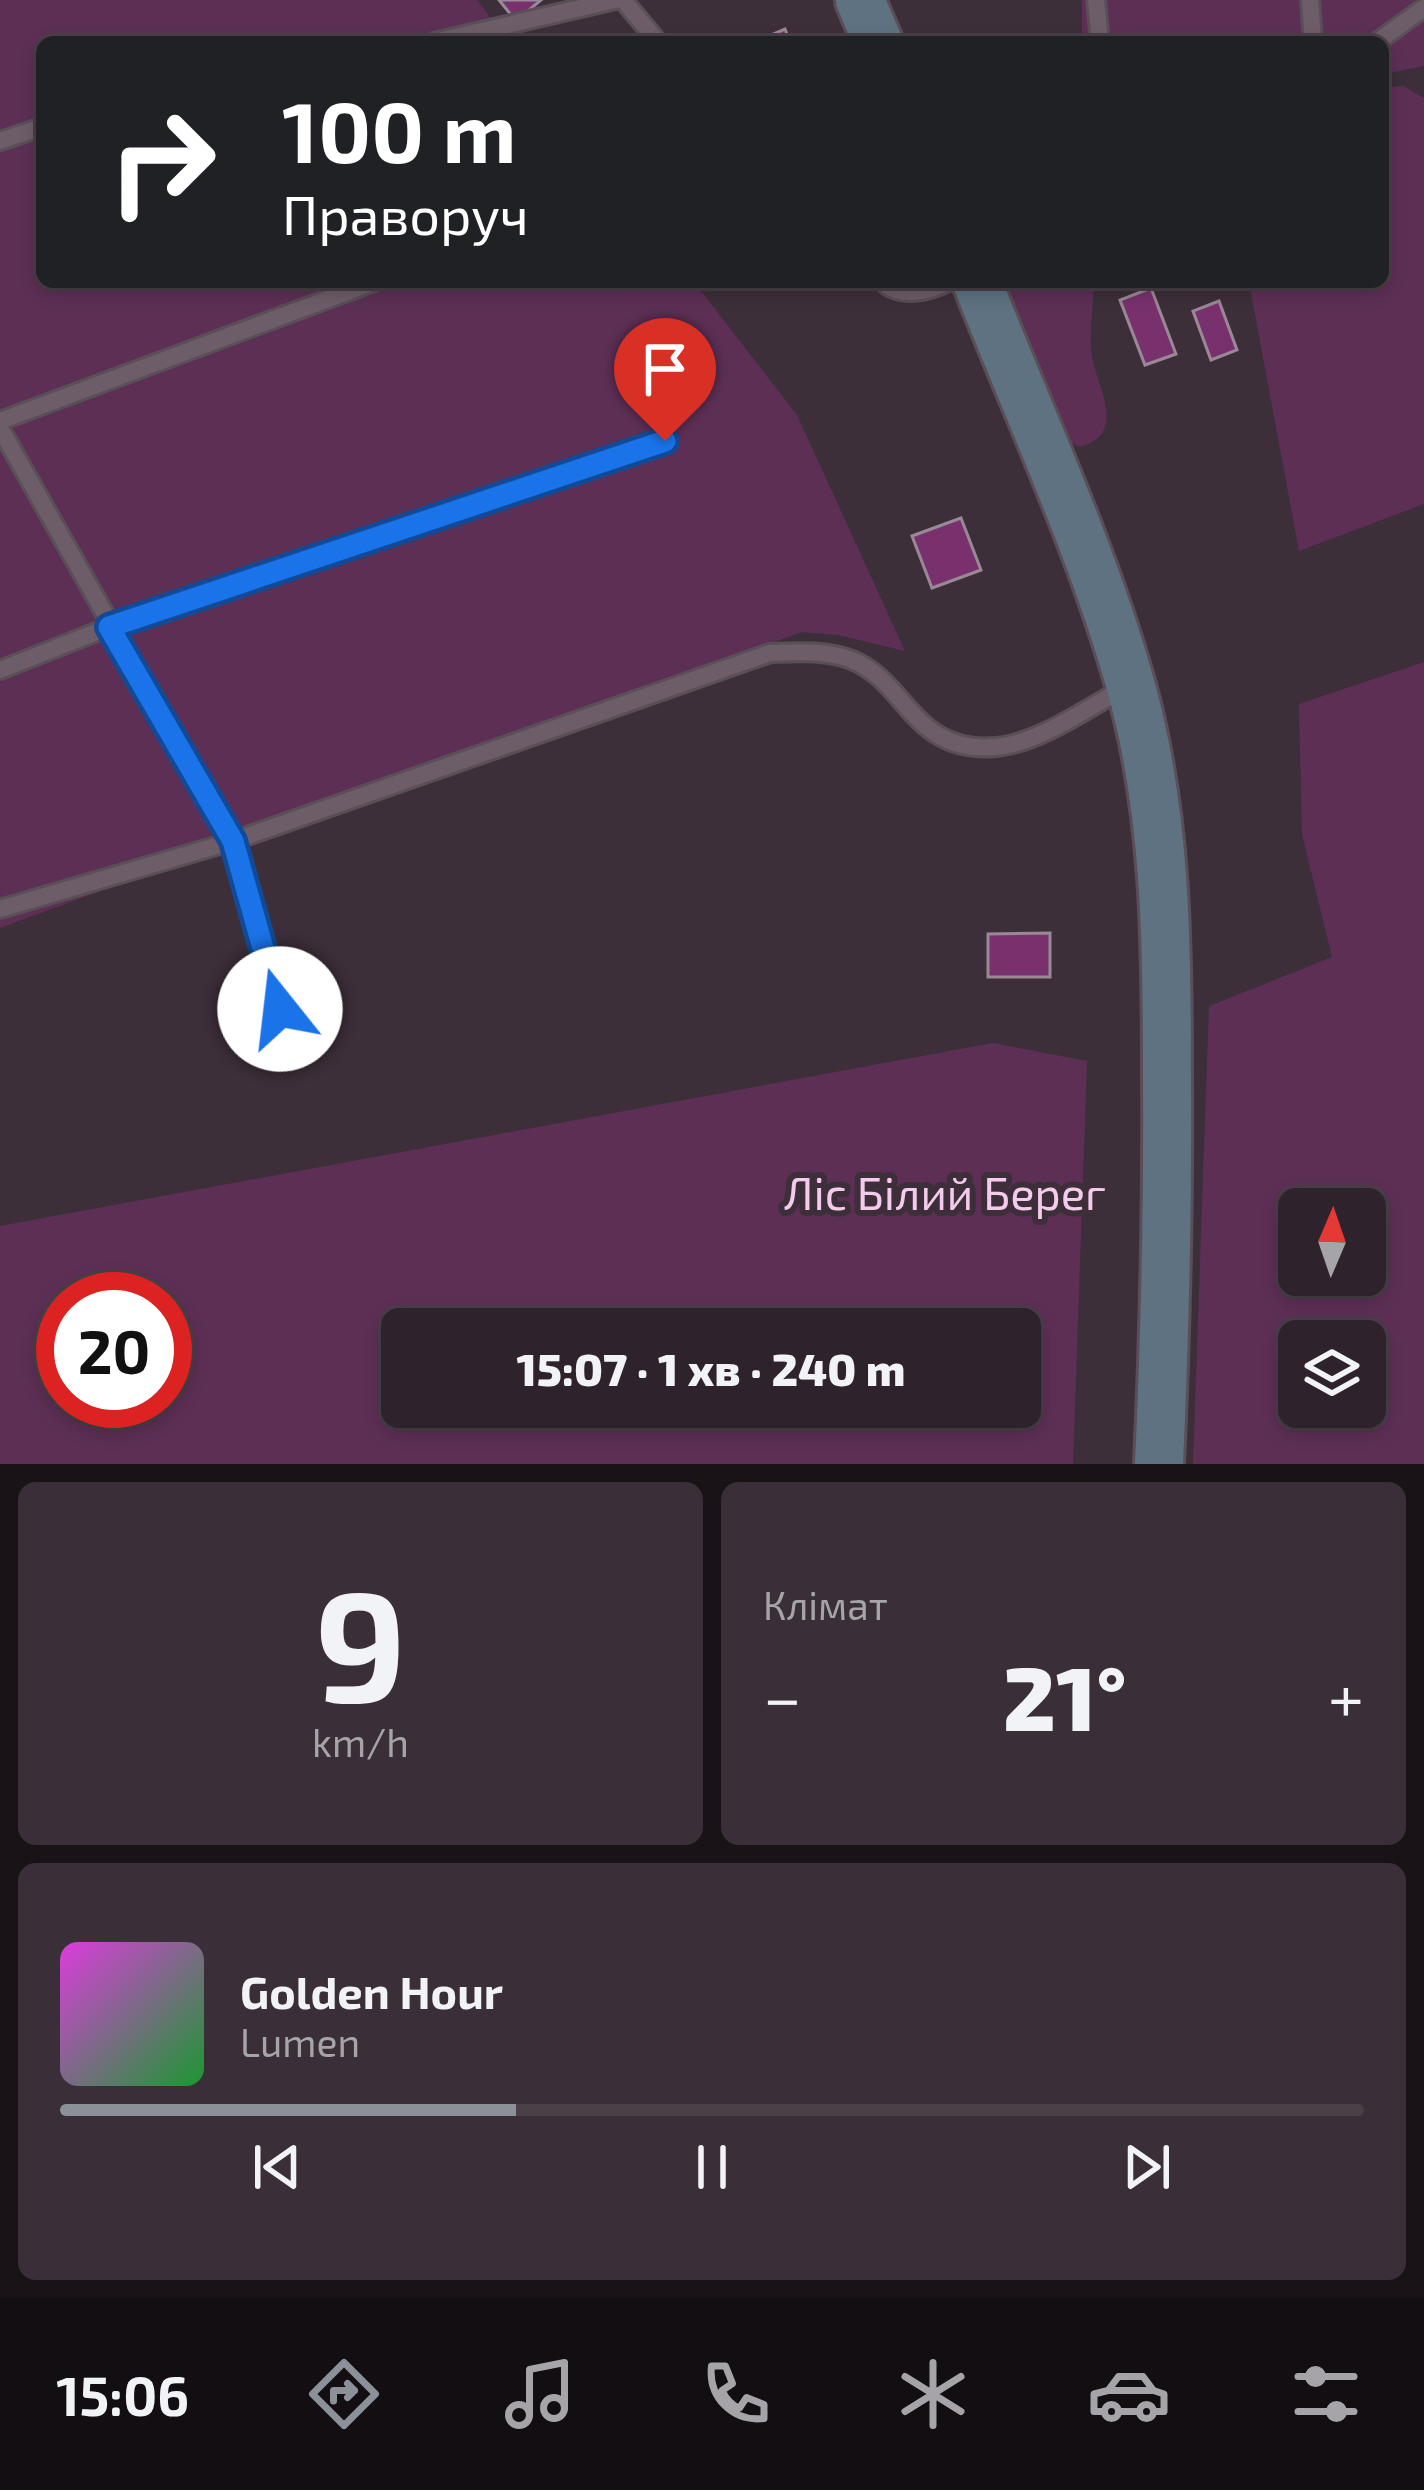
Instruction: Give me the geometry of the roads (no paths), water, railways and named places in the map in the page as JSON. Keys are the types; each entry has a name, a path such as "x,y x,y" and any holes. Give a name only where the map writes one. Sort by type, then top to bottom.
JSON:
{"street":[{"path":"860,0 875,36"},
{"path":"979,288 1130,685 1157,816 1167,908 1168,1006 1168,1277 1159,1464"}],"lane":[{"path":"460,36 619,0 652,36"},
{"path":"1096,0 1099,36"},
{"path":"1310,0 1313,36"},
{"path":"1385,36 1424,8"},
{"path":"0,141 36,129"},
{"path":"280,1009 233,841 109,627 0,424 358,288"},
{"path":"889,288 915,292 928,288"},
{"path":"0,670 109,627 665,441"},
{"path":"0,909 233,841 770,653 818,652 856,662 917,723 959,744 995,747 1027,739 1130,685"}],"park label":[{"name":"Ліс Білий Берег","path":"945,1192"}]}
